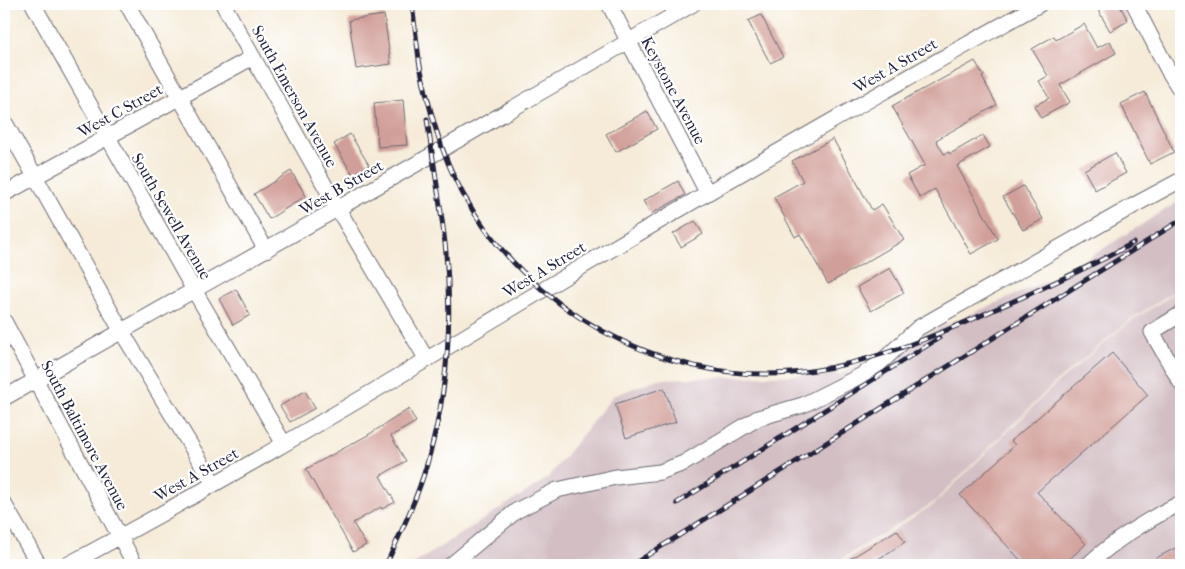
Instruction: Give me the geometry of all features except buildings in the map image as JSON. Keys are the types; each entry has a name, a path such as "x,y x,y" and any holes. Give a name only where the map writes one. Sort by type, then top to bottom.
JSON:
{"street":[{"name":"South Sewell Avenue","path":"33,4 194,290 284,444"},
{"path":"127,4 266,250"},
{"name":"South Emerson Avenue","path":"223,4 338,209 427,360"},
{"name":"Keystone Avenue","path":"609,4 707,192"},
{"name":"West B Street","path":"4,398 338,209 693,4"},
{"name":"West A Street","path":"67,565 284,444 707,192 1040,4"},
{"path":"1134,4 1181,92"},
{"name":"West C Street","path":"4,194 253,57"},
{"path":"4,121 122,332 214,484"},
{"path":"451,565 516,511 558,490 616,477 660,472 684,463 758,418 803,405 862,375 879,364 918,328 1181,180"},
{"path":"1181,314 1152,332 1181,383"},
{"name":"South Baltimore Avenue","path":"4,321 135,565"},
{"path":"1088,565 1096,557 1144,523 1181,503"},
{"path":"4,504 39,565"}],"shaded area":[{"path":"1181,200 1181,287 1130,320 1056,382 933,503 832,565 412,565 548,478 613,396 658,379 840,374 918,337 1061,275"},
{"path":"1181,289 1181,565 837,565 933,505 1054,386 1128,323"}],"railway":[{"path":"412,4 420,67"},
{"path":"419,61 436,130 455,178 463,194 490,235 523,272 560,304 602,331 647,352 694,366 743,373 792,373 847,364 902,348 982,315 1071,275 1133,243"},
{"path":"386,565 414,503 427,464 440,410 447,354 449,298 445,243 427,119"},
{"path":"632,565 1181,220"},
{"path":"677,503 939,338"}]}
